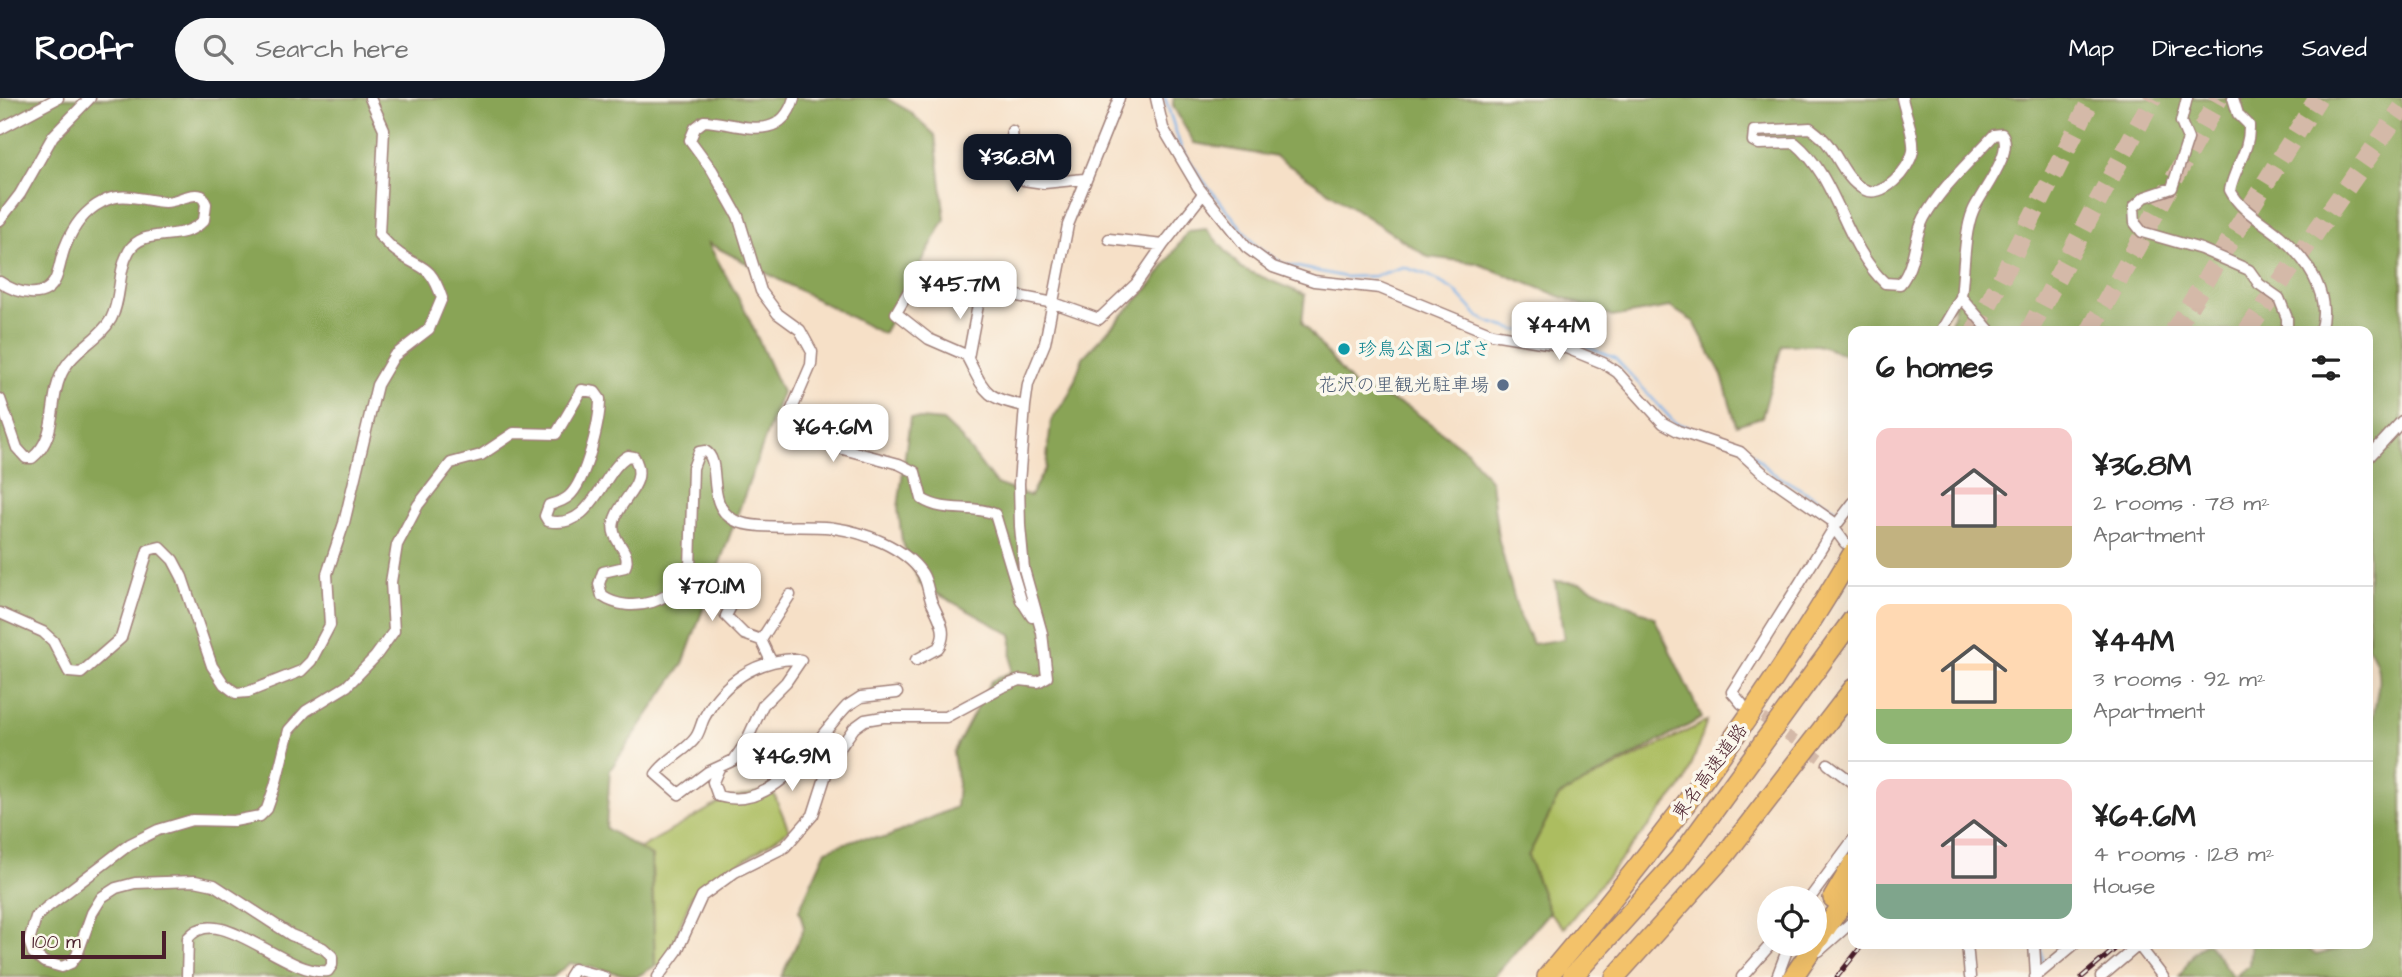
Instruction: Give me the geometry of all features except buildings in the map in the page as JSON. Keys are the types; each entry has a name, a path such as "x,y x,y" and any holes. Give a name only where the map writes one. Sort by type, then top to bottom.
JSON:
{"highway":[{"name":"東名高速道路","path":"1547,977 1648,856 1734,740 1848,550"},
{"name":"東名高速道路","path":"1572,977 1678,860 1848,626"},
{"path":"1615,977 1725,855 1848,695"},
{"path":"1827,906 1848,872"},
{"path":"1796,972 1848,895"},
{"path":"1778,977 1793,956"}],"street":[{"path":"0,129 58,98"},
{"path":"0,220 20,194 53,136 90,98"},
{"path":"0,613 43,632 59,649 69,672 81,673 121,638 148,550 160,547 173,560 182,577 212,666 224,684 236,693 248,692 301,671 311,661 330,625 327,574 344,523 377,385 394,356 429,329 442,298 435,278 421,265 397,253 379,235 384,129 370,98"},
{"path":"794,98 790,111 780,122 750,129 704,121 695,128 690,140 738,216 761,291 778,314 800,330 813,352 811,365 792,409 801,433 813,442 915,472 922,499 930,504 951,510 982,509 995,514 1021,600 1042,634"},
{"path":"658,977 677,951 702,896 735,872 785,847 813,815 830,762 854,728 864,720 883,717 946,717 1020,680 1038,682 1047,677 1042,634 1024,569 1020,526 1019,483 1025,406 1028,384 1045,343 1068,225 1084,179 1119,98"},
{"path":"1156,98 1163,128 1174,151 1203,194 1246,247 1273,267 1314,281 1380,288 1492,334 1559,345 1603,363 1617,372 1663,423 1678,431 1740,452 1763,473 1832,521 1848,547"},
{"path":"1902,98 1913,150 1907,166 1886,188 1878,192 1865,191 1853,181 1826,142 1810,128 1754,131 1754,141 1759,144 1795,143 1812,157 1868,268 1885,283 1900,284 1908,275 1922,222 1938,195 1994,135 2002,134 2006,139 2005,152 1972,213 1961,298 1944,326"},
{"path":"2187,98 2181,122 2188,139 2172,188 2146,197 2134,207 2135,223 2142,232 2201,249 2249,270 2259,284 2279,298 2287,318 2287,326"},
{"path":"2233,98 2234,107 2249,125 2249,144 2233,177 2230,190 2244,208 2280,236 2314,275 2322,293 2324,319 2322,326"},
{"path":"1012,131 1015,168 1023,180 1044,183 1084,179"},
{"path":"0,282 17,292 35,293 48,289 55,280 73,230 86,213 102,201 130,196 164,202 194,193 201,196 205,204 204,220 194,231 149,237 129,251 111,319 102,332 64,368 56,393 48,438 32,458 26,458 17,448 0,399"},
{"path":"1025,406 988,396 980,387 968,358 955,348 929,339 897,313 914,282 933,274 981,289 1054,303 1099,318 1136,284 1203,194"},
{"path":"1109,239 1163,245"},
{"path":"968,358 981,289"},
{"path":"1961,298 1986,326"},
{"path":"187,977 188,938 202,929 223,929 285,963 308,971 328,971 332,965 332,956 323,948 291,935 214,885 195,881 135,883 116,888 102,897 92,913 77,955 71,963 62,967 44,962 33,953 29,941 31,928 46,908 99,865 158,830 192,820 234,821 260,816 267,809 275,786 289,730 306,710 347,686 375,657 394,631 391,582 397,545 418,505 451,463 481,455 514,433 556,433 582,390 595,392 600,399 586,463 578,485 569,496 549,505 545,516 548,521 557,523 581,513 602,492 621,460 628,456 634,457 638,464 636,484 612,526 614,537 627,555 628,562 625,567 603,572 599,584 602,596 611,603 623,605 653,603 673,593 685,581 691,568 693,468 699,452 705,451 712,458 714,491 719,507 733,520 751,526 811,525 856,533 883,543 921,571 943,632 938,648 916,660"},
{"path":"2373,453 2402,421"},
{"path":"1742,704 1732,692 1848,510"},
{"path":"761,640 790,595"},
{"path":"747,596 733,603 726,616 744,634 761,640 771,661"},
{"path":"800,660 786,682 763,705 747,742 734,760 708,772 679,794 656,774 672,755 695,739 704,718 723,691 749,669 771,661 800,660"},
{"path":"719,768 713,782 718,796 726,799 772,789 847,706 873,694 897,693"},
{"path":"1828,764 1848,779"},
{"path":"1819,886 1848,847"},
{"path":"1796,972 1848,925"},
{"path":"1968,949 1970,977"},
{"path":"2034,949 2036,976"},
{"path":"2036,976 2068,949"},
{"path":"2101,977 2133,949"},
{"path":"2142,949 2162,977"},
{"path":"1742,977 1761,956"},
{"path":"1778,977 1785,956"},
{"path":"574,974 604,977"}],"green space":[{"path":"0,98 886,98 909,111 935,135 945,219 883,334 708,243 745,310 782,392 683,664 610,770 606,828 651,856 655,966 636,977 570,963 553,977 0,977"},
{"path":"1173,98 2402,98 2402,977 2234,977 2249,965 2250,949 2308,949 2316,955 2340,949 2373,949 2373,791 2377,788 2373,778 2373,718 2378,679 2373,656 2373,326 1950,326 1957,298 1940,326 1848,326 1848,355 1817,345 1782,345 1762,417 1736,425 1722,375 1694,322 1670,307 1612,317 1476,263 1428,257 1276,157 1194,143 1173,106"},
{"path":"1206,229 1241,268 1305,295 1302,323 1354,386 1408,407 1467,451 1491,482 1498,537 1519,616 1533,644 1564,639 1555,581 1581,583 1654,617 1702,718 1559,796 1528,856 1549,912 1494,977 781,977 804,928 799,910 826,850 859,838 885,838 956,807 958,784 953,753 991,681 1011,672 1012,635 920,584 902,541 898,508 910,418 943,421 961,438 996,484 1030,496 1046,467 1051,421 1070,393 1083,357 1152,284 1188,231"},
{"path":"1707,721 1686,781 1564,928 1549,912 1528,856 1559,795"},
{"path":"772,789 789,830 692,895 665,965 655,966 652,856 639,849 726,799"},
{"path":"2198,949 2212,949 2233,977 2179,977"}],"waterway":[{"path":"1165,98 1181,148 1202,179 1256,246 1283,264 1345,277 1375,276 1403,267 1428,275 1455,291 1479,317 1489,322 1515,330 1552,333 1615,358 1675,423 1745,446 1771,472 1837,510"},
{"path":"2042,949 2043,964"}],"tunnel":[{"path":"1978,326 2092,98"},
{"path":"2032,326 2153,98"},
{"path":"2093,326 2219,98"},
{"path":"2177,326 2318,98"},
{"path":"2250,326 2402,108"},
{"path":"1750,709 1828,764"}],"railway":[{"path":"1837,977 1859,949"},
{"path":"2082,977 2115,949"}],"place":[{"name":"珍鳥公園つばさ","path":"1344,349"},
{"name":"花沢の里観光駐車場","path":"1503,385"}]}
